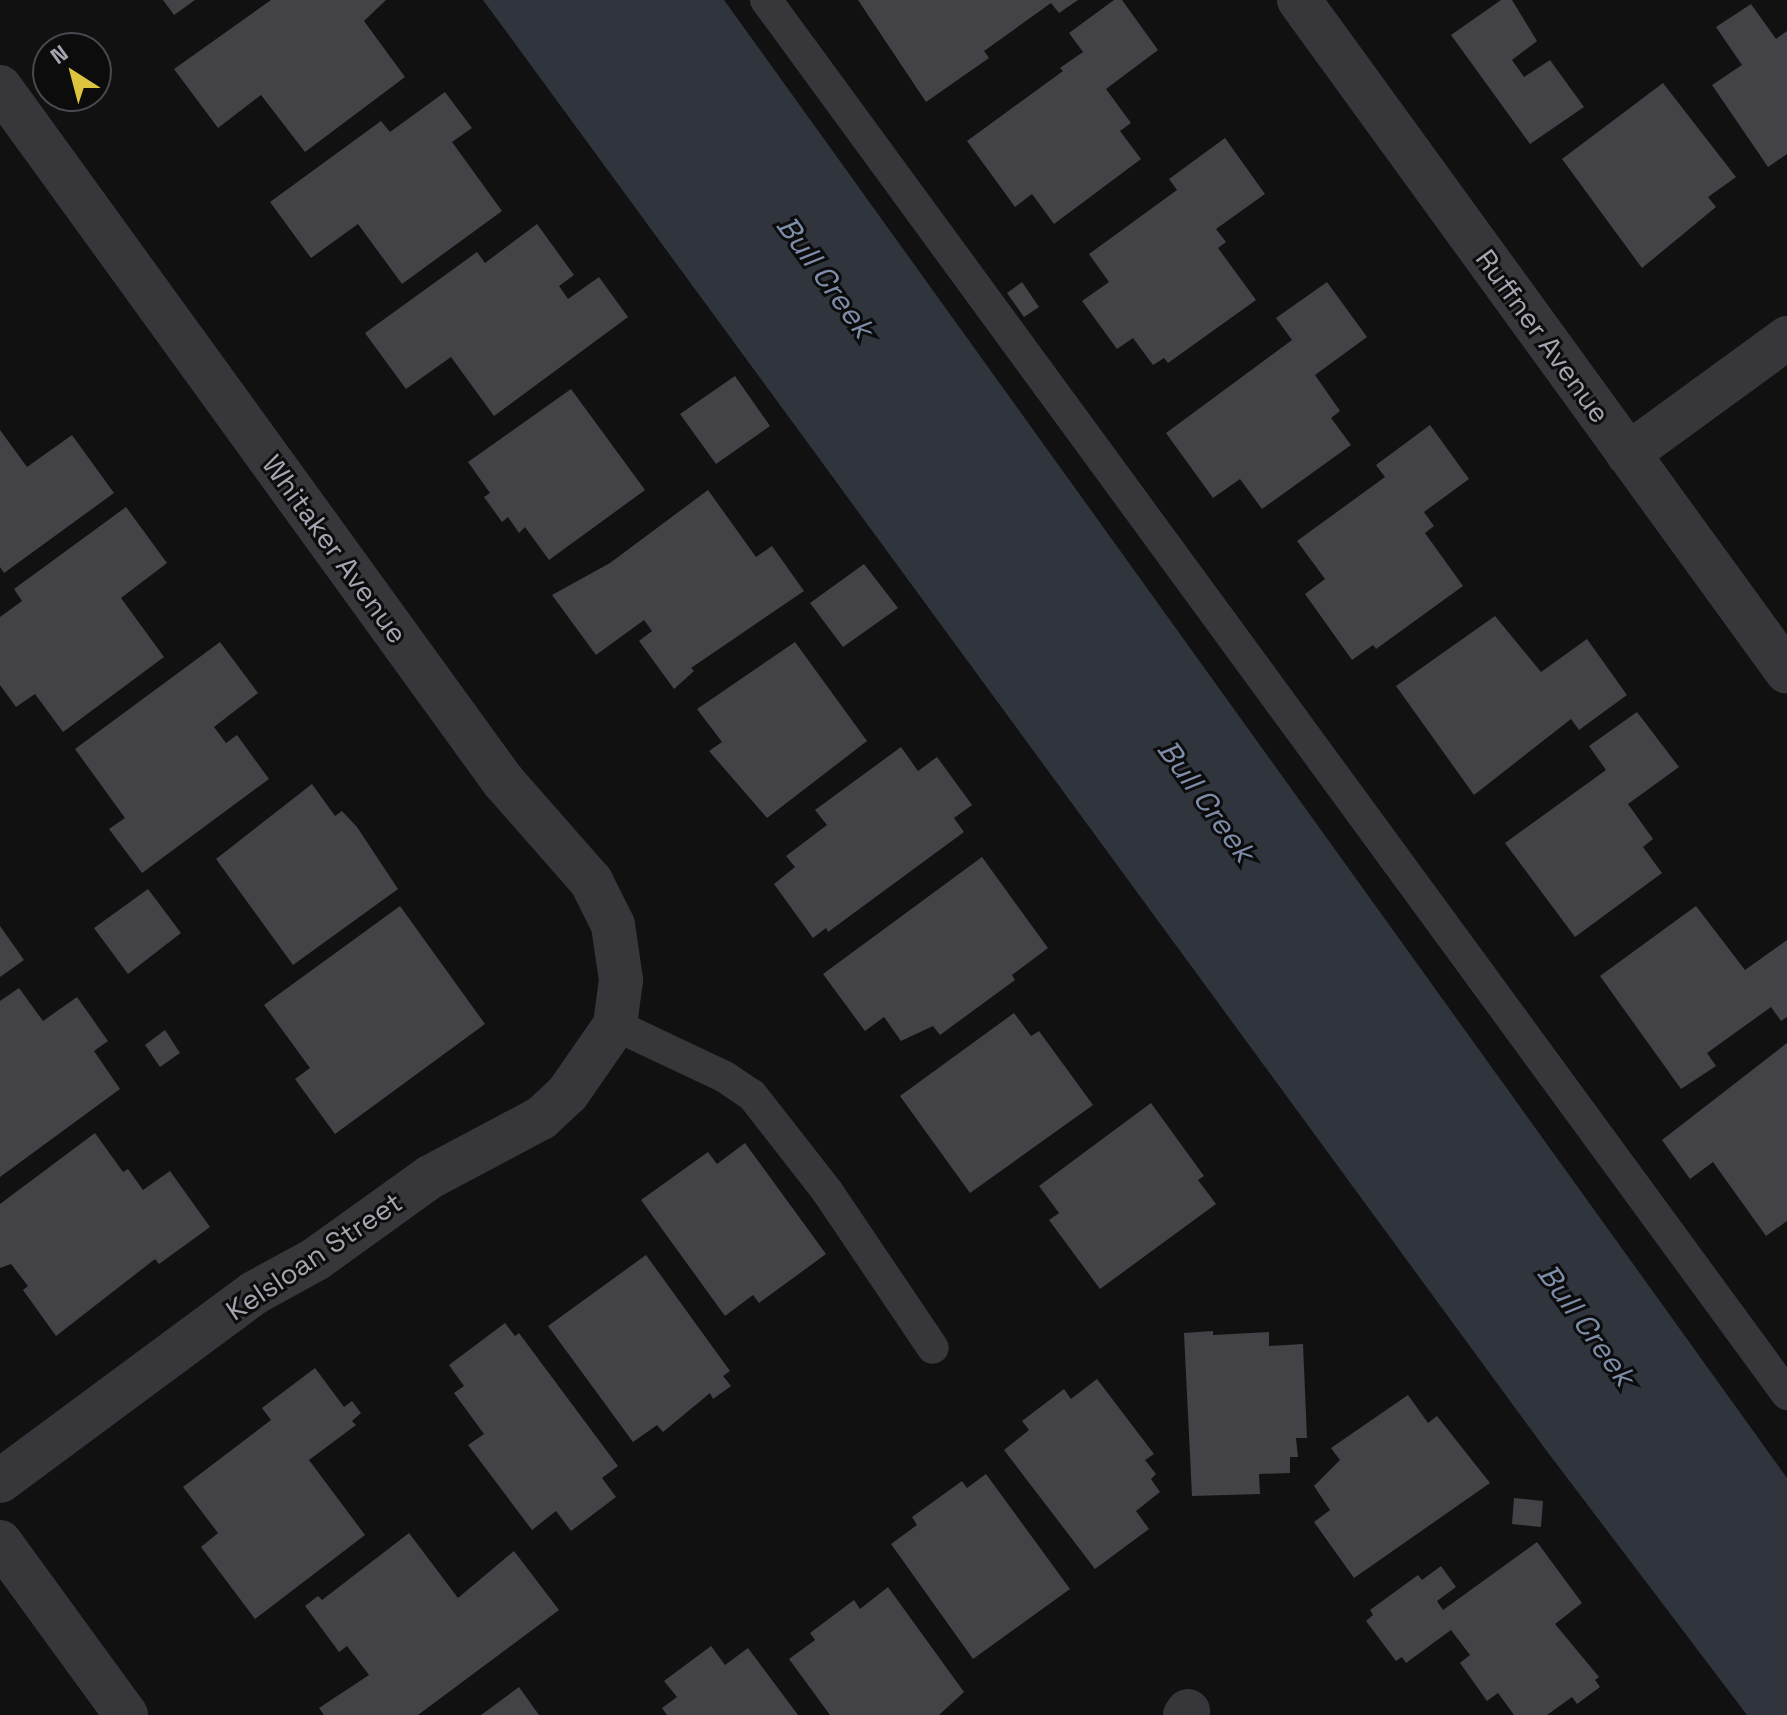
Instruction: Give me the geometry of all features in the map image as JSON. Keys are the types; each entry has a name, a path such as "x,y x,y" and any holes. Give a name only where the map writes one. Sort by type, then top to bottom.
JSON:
{"street":[{"name":"Ruffner Avenue","path":"1299,0 1787,672"},
{"name":"Whitaker Avenue","path":"0,87 503,781 591,881 613,925 621,980 615,1025"},
{"path":"1628,454 1787,338"},
{"name":"Kelsloan Street","path":"0,1481 254,1293 316,1259 430,1177 541,1118 568,1093 615,1025"},
{"path":"0,1542 126,1715"}],"lane":[{"path":"766,0 1787,1394"},
{"path":"615,1025 725,1077 752,1095 827,1191 933,1348"}],"water":[{"name":"Bull Creek","path":"483,0 724,0 1787,1478 1787,1715 1747,1715 1546,1450"}],"building":[{"path":"163,0 195,0 174,15"},
{"path":"271,0 386,0 364,21 405,77 305,152 261,95 218,128 174,69"},
{"path":"858,0 1078,0 1059,13 1051,3 984,51 989,58 926,102"},
{"path":"1114,0 1122,0 1158,50 1106,89 1131,123 1120,131 1141,159 1054,224 1032,194 1015,207 967,141 1063,71 1060,68 1083,52 1069,33"},
{"path":"1501,0 1512,0 1537,41 1512,60 1524,77 1550,60 1584,107 1530,144 1451,35"},
{"path":"1751,4 1776,39 1787,31 1787,154 1768,167 1712,85 1742,65 1716,27"},
{"path":"1663,83 1736,177 1708,197 1716,207 1642,268 1562,159"},
{"path":"445,92 472,128 452,142 502,211 402,284 358,224 311,258 270,202 381,121 390,132"},
{"path":"1225,138 1265,194 1216,229 1226,242 1218,248 1256,300 1168,363 1164,358 1153,365 1133,338 1117,349 1082,301 1109,282 1089,254 1177,190 1169,179"},
{"path":"537,224 574,275 559,286 568,299 599,277 628,317 494,416 451,357 406,389 365,333 477,252 485,263"},
{"path":"1022,282 1039,307 1024,317 1007,293"},
{"path":"1327,282 1367,337 1315,375 1340,411 1331,418 1351,445 1262,509 1240,479 1213,498 1166,433 1292,340 1276,318"},
{"path":"735,376 770,426 716,464 680,414"},
{"path":"571,389 645,490 549,560 525,527 519,533 508,517 502,522 484,497 490,493 468,462"},
{"path":"1430,425 1469,479 1424,512 1434,526 1425,533 1463,586 1376,649 1373,645 1352,660 1305,594 1325,579 1297,541 1385,477 1376,465"},
{"path":"0,430 27,467 72,435 114,493 4,573 0,567"},
{"path":"708,490 756,557 772,546 804,591 691,668 694,671 674,689 639,641 652,631 644,620 596,655 552,595 610,563"},
{"path":"126,507 167,563 121,598 164,657 63,732 35,694 16,707 0,685 0,617 22,601 14,589"},
{"path":"864,564 898,608 843,647 810,603"},
{"path":"1495,616 1541,672 1587,639 1627,695 1579,730 1571,719 1474,795 1396,686"},
{"path":"220,642 258,693 214,727 226,743 237,735 269,779 142,873 109,829 125,818 75,749"},
{"path":"795,642 867,741 767,818 709,751 722,742 697,709"},
{"path":"1637,712 1679,767 1628,804 1653,839 1643,847 1662,873 1575,937 1505,843 1606,770 1589,746"},
{"path":"901,747 918,771 937,757 972,805 954,818 964,832 828,932 826,928 813,938 774,884 795,867 786,856 827,825 815,810"},
{"path":"312,784 335,816 342,811 357,827 398,889 293,965 216,859"},
{"path":"982,857 1048,948 1012,975 1015,980 940,1035 933,1026 901,1041 884,1017 865,1031 823,974"},
{"path":"148,889 181,933 128,974 94,928"},
{"path":"400,906 485,1024 335,1134 295,1079 310,1068 264,1005"},
{"path":"1696,906 1745,970 1787,940 1787,1017 1781,1021 1771,1007 1707,1053 1716,1066 1681,1089 1600,976"},
{"path":"0,926 24,960 0,977"},
{"path":"19,988 43,1021 77,997 108,1041 94,1051 120,1089 0,1177 0,1001"},
{"path":"1014,1013 1031,1036 1039,1031 1093,1105 970,1193 900,1096"},
{"path":"165,1030 180,1053 160,1067 145,1045"},
{"path":"1787,1043 1787,1221 1766,1236 1713,1162 1690,1179 1662,1140"},
{"path":"1151,1103 1204,1176 1198,1180 1216,1204 1100,1289 1049,1220 1059,1213 1039,1186"},
{"path":"95,1133 123,1172 128,1169 143,1190 170,1171 210,1227 159,1264 155,1259 56,1336 23,1290 28,1286 11,1264 0,1268 0,1204"},
{"path":"745,1143 826,1254 759,1303 753,1295 725,1316 641,1200 708,1152 717,1164"},
{"path":"646,1255 730,1371 723,1376 731,1386 713,1399 710,1393 663,1432 657,1425 633,1442 548,1326"},
{"path":"505,1323 515,1336 519,1333 618,1466 602,1478 616,1497 571,1531 556,1511 532,1530 468,1445 484,1434 454,1393 464,1386 449,1365"},
{"path":"1213,1331 1213,1335 1269,1332 1269,1346 1303,1344 1307,1438 1296,1438 1298,1457 1290,1457 1290,1473 1259,1474 1260,1494 1192,1496 1184,1333"},
{"path":"315,1368 344,1407 352,1401 361,1413 352,1421 356,1425 309,1460 365,1535 255,1619 201,1547 218,1533 183,1487 271,1420 262,1408"},
{"path":"1097,1379 1154,1454 1145,1460 1156,1474 1151,1479 1160,1492 1136,1511 1149,1529 1095,1569 1004,1450 1029,1430 1022,1421 1064,1389 1071,1399"},
{"path":"1408,1395 1428,1423 1437,1416 1490,1483 1354,1578 1314,1522 1330,1510 1314,1486 1340,1460 1331,1448"},
{"path":"986,1474 1070,1589 973,1659 891,1544 917,1525 912,1517 962,1481 967,1488"},
{"path":"1514,1498 1543,1501 1541,1527 1512,1524"},
{"path":"409,1533 458,1598 514,1551 559,1610 418,1715 324,1715 319,1708 369,1675 347,1646 339,1652 305,1606 318,1596 322,1600"},
{"path":"1537,1542 1582,1603 1555,1624 1599,1677 1595,1680 1600,1687 1577,1704 1572,1697 1547,1715 1514,1715 1498,1693 1487,1701 1460,1663 1470,1655 1451,1630 1406,1663 1402,1657 1396,1661 1366,1621 1373,1615 1370,1610 1418,1575 1422,1580 1441,1566 1456,1587 1437,1601 1443,1610"},
{"path":"888,1587 964,1692 939,1715 830,1715 789,1659 815,1640 810,1633 854,1600 860,1609"},
{"path":"711,1646 725,1665 748,1648 798,1715 667,1715 662,1708 677,1697 664,1681"},
{"path":"519,1687 539,1715 481,1715"}]}
